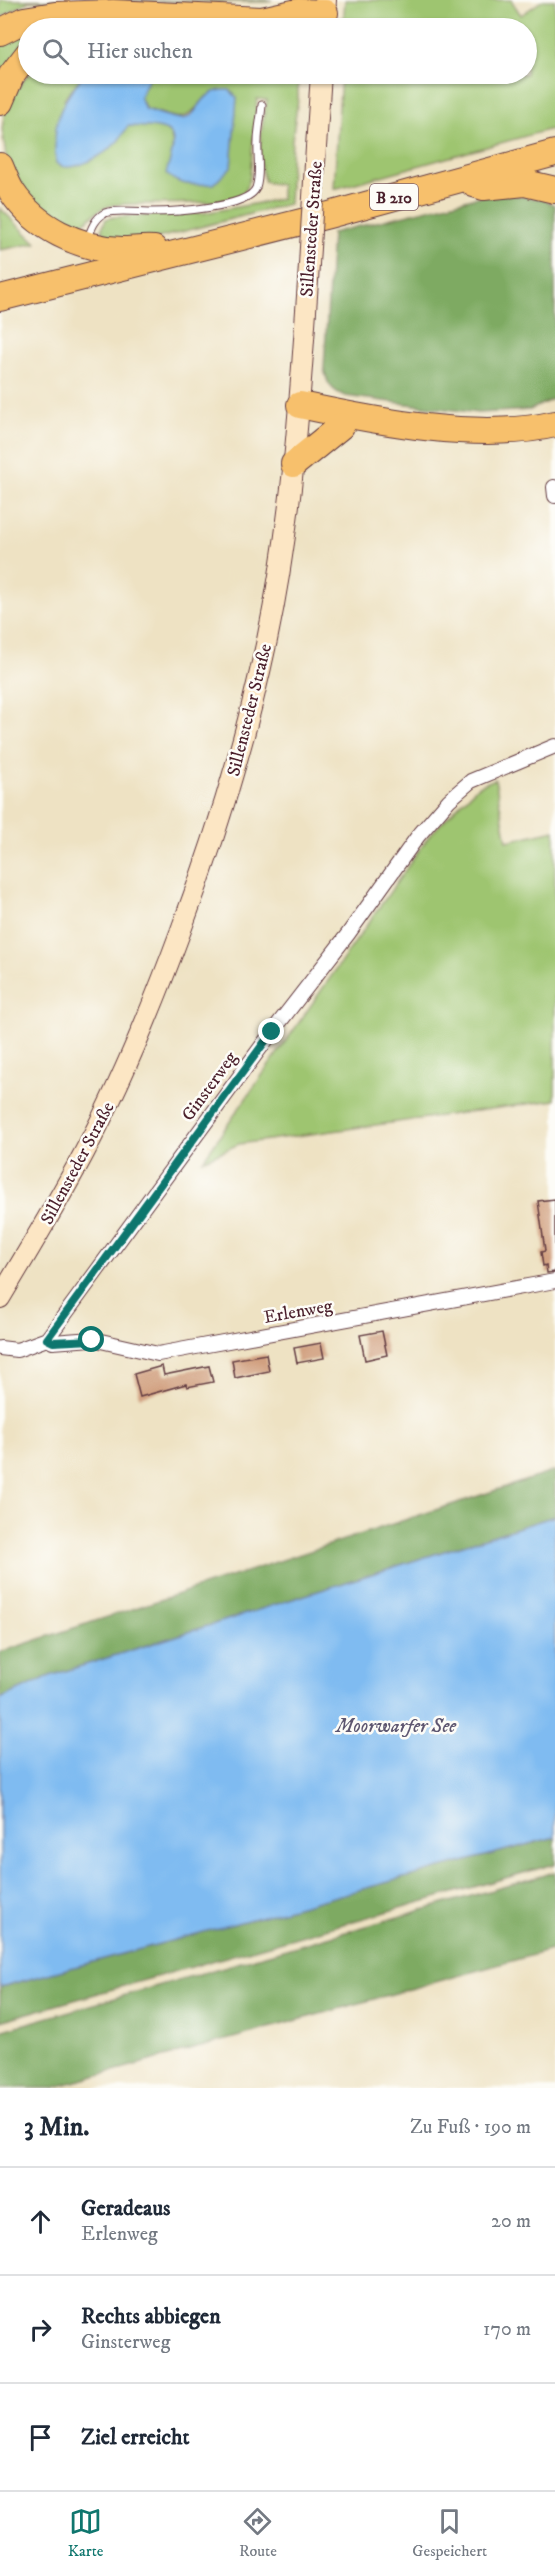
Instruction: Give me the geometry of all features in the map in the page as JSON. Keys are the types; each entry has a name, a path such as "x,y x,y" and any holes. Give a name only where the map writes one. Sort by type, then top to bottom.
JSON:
{"highway":[{"path":"286,18 298,12 325,14"},
{"path":"91,18 113,13 186,18"},
{"path":"37,18 56,15 64,18"},
{"path":"0,32 18,23"},
{"path":"0,102 11,76 18,67"},
{"name":"B 210","path":"0,298 187,252 555,153"},
{"path":"0,166 11,190 26,210 53,230 74,241 122,250 187,252"},
{"path":"460,179 484,187 525,183 555,190"},
{"path":"299,414 485,432 539,428 555,424"},
{"path":"299,414 341,426"},
{"path":"294,464 341,426 367,420"}],"street":[{"name":"Sillensteder Straße","path":"0,1298 84,1153 122,1076 161,985 200,880 232,779 267,640 286,528 299,414 320,84"},
{"path":"554,487 555,496"},
{"name":"Ginsterweg","path":"47,1339 272,1032 348,934 418,836 449,800 471,781 555,746"},
{"name":"Erlenweg","path":"47,1339 53,1342 92,1340 158,1353 555,1281"},
{"path":"0,1348 17,1350 47,1339"}],"lane":[{"path":"86,244 97,219 107,212 154,212 225,205 249,197 255,189 257,178 262,105"}],"green space":[{"path":"0,0 272,0 267,2 29,1 0,18"},
{"path":"345,0 511,0 521,15 543,0 555,0 555,128 334,189 340,84 537,84 537,18 344,18"},
{"path":"18,36 18,56 0,80 0,43"},
{"path":"21,84 76,84 64,99 118,141 128,126 163,128 172,138 171,158 207,96 186,116 174,117 146,109 140,97 146,84 298,84 289,204 154,239 134,241 105,236 102,228 106,219 114,217 204,213 281,199 281,185 265,182 262,172 260,142 267,100 257,99 250,176 242,193 232,198 200,203 113,205 106,207 76,227 69,228 29,200 6,157 2,129 6,105"},
{"path":"493,193 542,199 555,205 555,398 530,410 478,413 345,396 336,391 328,382 324,368 332,233"},
{"path":"0,208 36,243 0,250"},
{"path":"495,779 507,841 555,830 555,1100 239,1144 203,1160 429,836 477,787"},
{"path":"555,1471 555,1516 50,1676 0,1699 0,1652"},
{"path":"555,1837 555,1864 0,2021 0,1987"},
{"path":"555,1872 555,1949 52,2088 0,2088 0,2031"}],"water":[{"path":"77,84 146,84 140,97 145,109 183,119 189,117 212,93 230,90 237,98 231,167 214,184 182,183 166,173 173,146 169,133 163,129 128,126 117,142 97,157 79,165 62,166 56,163 55,136 59,115"},
{"name":"Moorwarfer See","path":"555,1516 555,1837 0,1987 0,1699 50,1676"}],"building":[{"path":"555,1199 555,1272 547,1273 546,1265 543,1266 541,1252 545,1251 538,1201"},
{"path":"382,1331 387,1355 365,1360 360,1335"},
{"path":"321,1343 324,1358 297,1363 294,1348"},
{"path":"266,1354 269,1371 235,1378 232,1360"},
{"path":"162,1366 164,1375 209,1366 213,1382 187,1387 186,1384 140,1397 134,1374"}],"route":[{"path":"92,1340 53,1342 47,1339 272,1032"}]}
